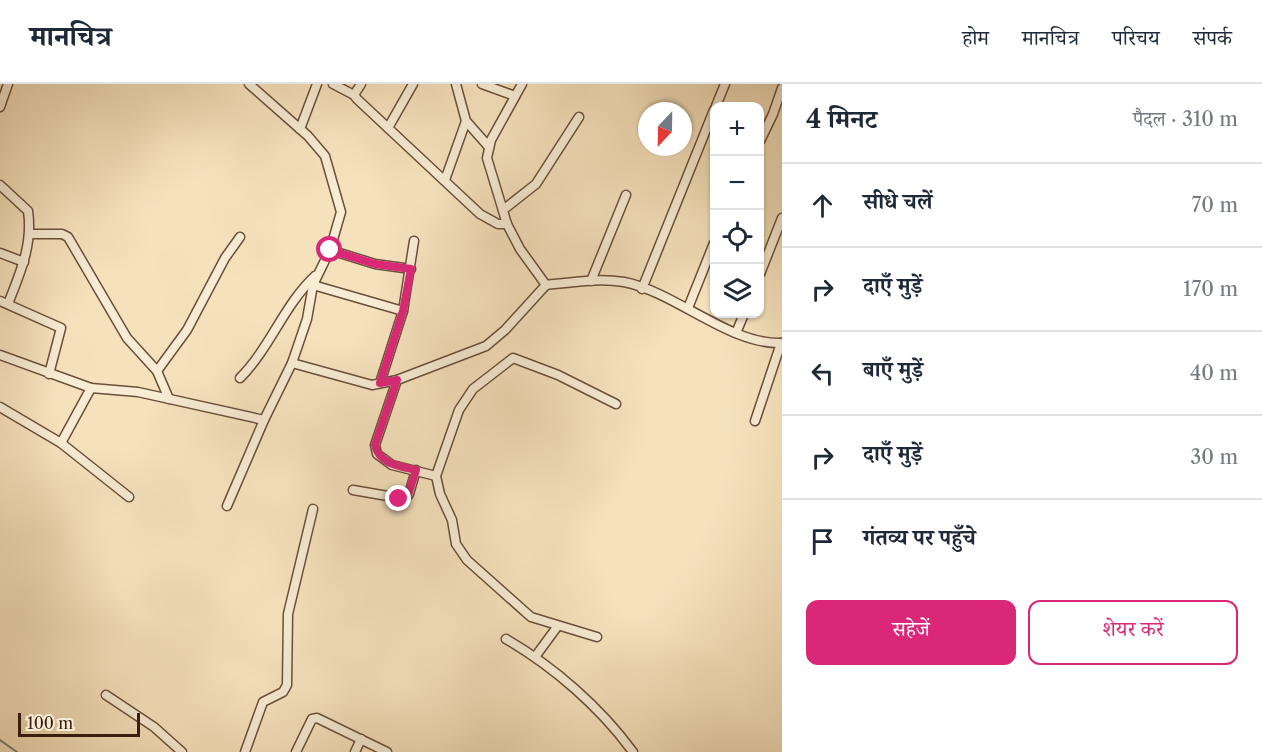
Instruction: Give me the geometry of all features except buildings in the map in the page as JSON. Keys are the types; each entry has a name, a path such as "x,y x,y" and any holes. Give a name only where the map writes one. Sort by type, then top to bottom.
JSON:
{"street":[{"path":"0,107 8,84"},
{"path":"227,506 264,420 292,363 307,319 313,285 330,250 341,212 338,194 325,156 300,129 249,84"},
{"path":"300,129 317,84"},
{"path":"333,84 354,95 490,221 507,224"},
{"path":"354,95 361,84"},
{"path":"388,128 413,84"},
{"path":"456,84 466,121 489,147"},
{"path":"482,84 515,96"},
{"path":"522,84 489,147 487,158 507,224 520,249 546,285"},
{"path":"718,102 725,84"},
{"path":"764,134 778,116 782,88"},
{"path":"502,210 536,184 579,117"},
{"path":"642,289 710,120"},
{"path":"445,180 466,121"},
{"path":"0,185 28,211 30,234 24,262 4,303 61,328 49,374"},
{"path":"591,281 626,195"},
{"path":"763,264 782,218"},
{"path":"30,234 62,234 68,237 127,338 156,371 169,399"},
{"path":"156,371 187,330 225,258 240,237"},
{"path":"380,383 403,311 414,241"},
{"path":"330,250 375,264 411,269"},
{"path":"0,253 24,262"},
{"path":"688,308 710,253"},
{"path":"240,378 259,355 297,294 320,272"},
{"path":"292,363 356,382 380,383 397,380 486,346 506,330 546,285 591,281 625,283 688,308 736,333 759,341 782,343 755,421"},
{"path":"313,285 403,311"},
{"path":"736,333 742,318"},
{"path":"0,355 91,388 138,392 264,420"},
{"path":"597,637 556,627 531,617 461,553 436,476 464,399 513,358 558,375 616,404"},
{"path":"397,380 375,445 377,454 382,459 436,476"},
{"path":"61,443 91,388"},
{"path":"0,407 61,443 129,497"},
{"path":"353,490 405,499 409,494 416,470"},
{"path":"245,752 263,702 283,692 287,685 288,614 313,509"},
{"path":"536,657 556,627"},
{"path":"506,639 536,657 597,711 633,752"},
{"path":"106,695 154,727 182,752"},
{"path":"296,752 315,718 387,752"},
{"path":"355,752 361,739"}],"waterway":[{"path":"0,740 17,752"}],"route":[{"path":"330,250 375,264 411,269 403,311 380,383 397,380 375,445 377,454 382,459 392,465 416,470 407,498 399,499"}]}
